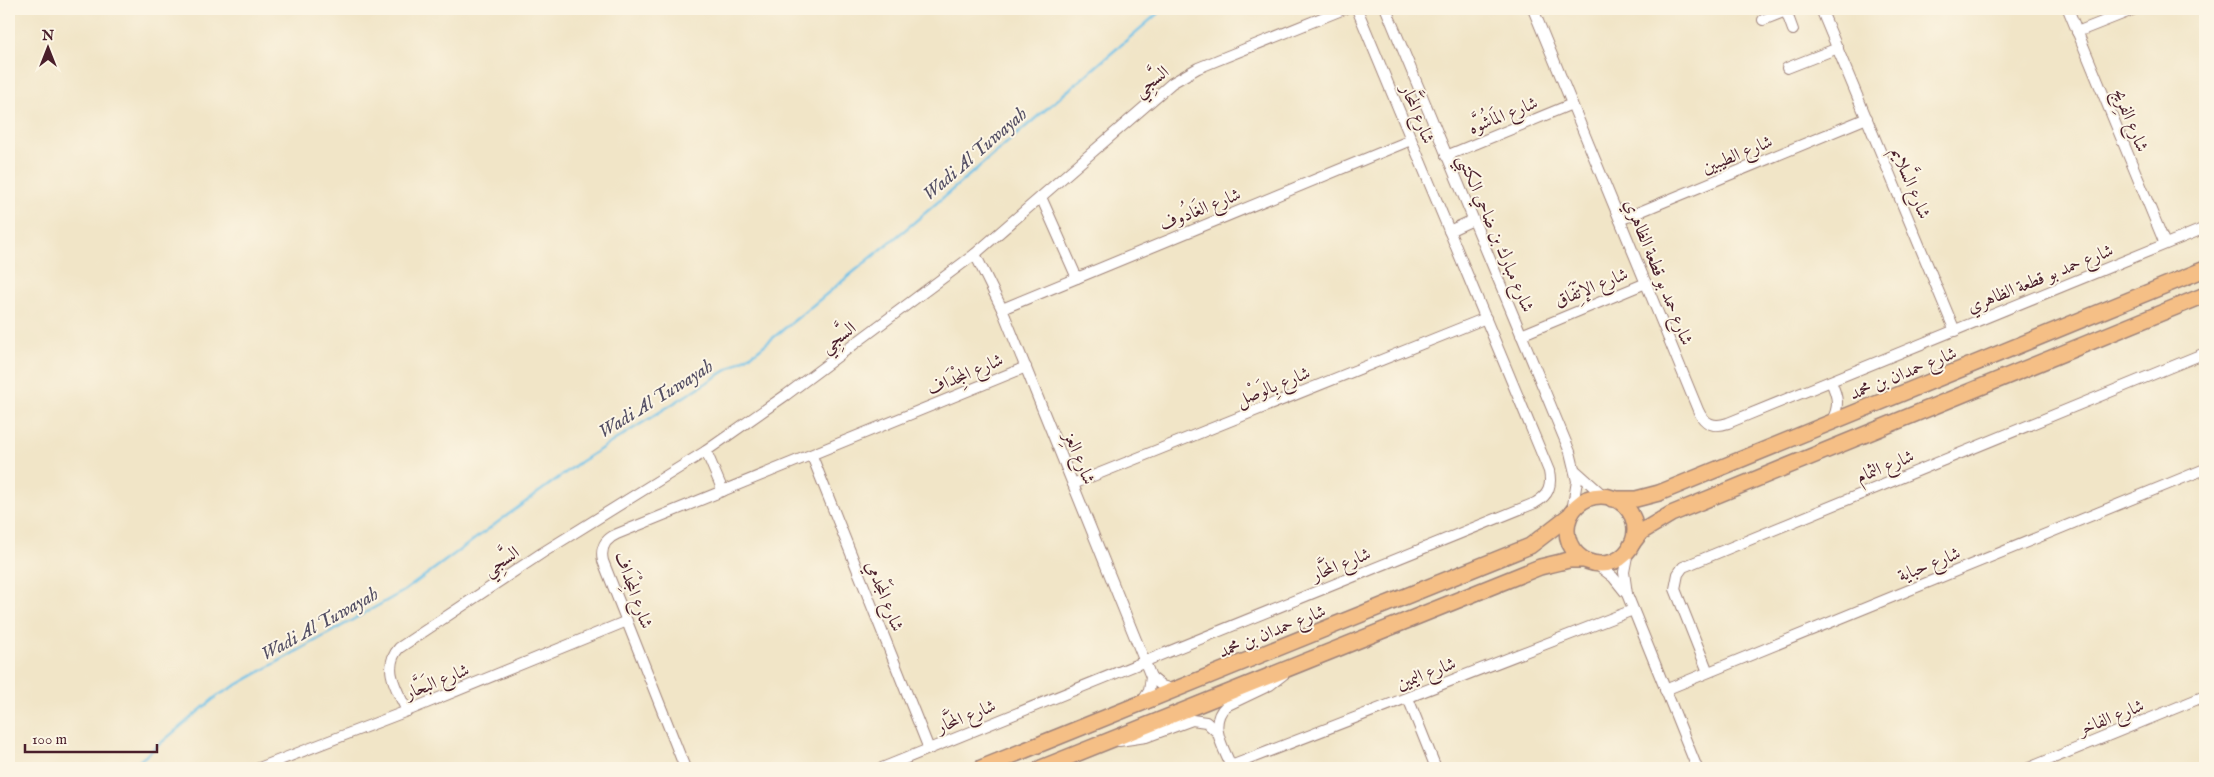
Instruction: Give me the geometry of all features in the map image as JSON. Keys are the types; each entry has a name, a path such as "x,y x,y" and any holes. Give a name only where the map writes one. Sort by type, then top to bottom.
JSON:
{"main road":[{"name":"شارع حمدان بن محمد","path":"1609,498 1636,498 1659,493 2205,269"},
{"path":"1041,768 1540,567 1569,560 1614,562 1629,548 1641,532 1670,514 2205,295"},
{"path":"1590,562 1570,545 1567,535 1571,513 1587,499 1609,498 1622,504 1630,512 1634,523 1634,534 1629,548"},
{"name":"شارع حمدان بن محمد","path":"981,768 1530,546 1571,513"}],"street":[{"name":"السَّجِي","path":"407,711 390,670 393,654 399,648 542,553 706,451 786,395 975,254 1152,99 1184,75 1344,9"},
{"name":"شارع المَحَّار","path":"882,768 1526,506 1547,494 1551,487 1549,471 1357,9"},
{"name":"شارع مبارك بن ضاحي الكتبي","path":"1386,9 1576,471 1577,491 1571,513"},
{"name":"شارع حمد بو قطعة الظاهري","path":"1533,9 1698,410 1706,422 1715,425 1724,424 1831,382 2205,228"},
{"name":"شارع السَّلايم","path":"1821,9 1955,331"},
{"name":"شارع الفِريج","path":"2068,9 2165,244"},
{"path":"2077,32 2135,9"},
{"path":"1763,20 1788,10 1793,30"},
{"path":"1787,68 1838,48"},
{"name":"شارع المَاشُوَّه","path":"1446,156 1572,104"},
{"name":"شارع الطيبين","path":"1620,220 1867,118"},
{"name":"شارع الغَادُوف","path":"1002,308 1411,140"},
{"path":"1041,197 1077,278"},
{"path":"1449,231 1473,220"},
{"name":"شارع العِز","path":"975,254 1002,308 1150,677"},
{"name":"شارع الإتِّفَاق","path":"1521,334 1646,283"},
{"name":"شارع بِالوَصْل","path":"1073,484 1486,318"},
{"name":"شارع الثمام","path":"1708,672 1675,589 1678,574 1683,567 2205,353"},
{"name":"شارع المِجْدَاف","path":"685,768 603,562 602,550 607,540 617,534 812,456 1026,367"},
{"path":"1831,382 1838,398 1836,411 1831,422"},
{"path":"1838,398 1860,411"},
{"path":"706,451 723,491"},
{"name":"شارع المَجْدمي","path":"812,456 929,749"},
{"name":"شارع حباية","path":"1665,690 2205,468"},
{"name":"شارع مبارك بن ضاحي الكتبي","path":"1576,471 1609,498"},
{"path":"1629,548 1624,572 1627,594 1697,768"},
{"path":"1590,562 1613,578 1627,594"},
{"name":"شارع اليمين","path":"1232,767 1633,610"},
{"name":"شارع البَحَّار","path":"259,768 407,711 627,621"},
{"path":"1232,767 1218,733 1217,723 1221,710 1270,685 1288,669"},
{"path":"1150,677 1162,686 1176,690"},
{"path":"1142,702 1149,691 1150,677"},
{"name":"شارع الفاخر","path":"2029,768 2205,696"},
{"path":"1408,698 1436,768"},
{"path":"1108,741 1146,737 1192,720 1206,722 1218,733"}],"waterway":[{"name":"Wadi Al Tuwayah","path":"131,768 217,696 404,591 580,462 757,351 911,225 1163,9"}]}
